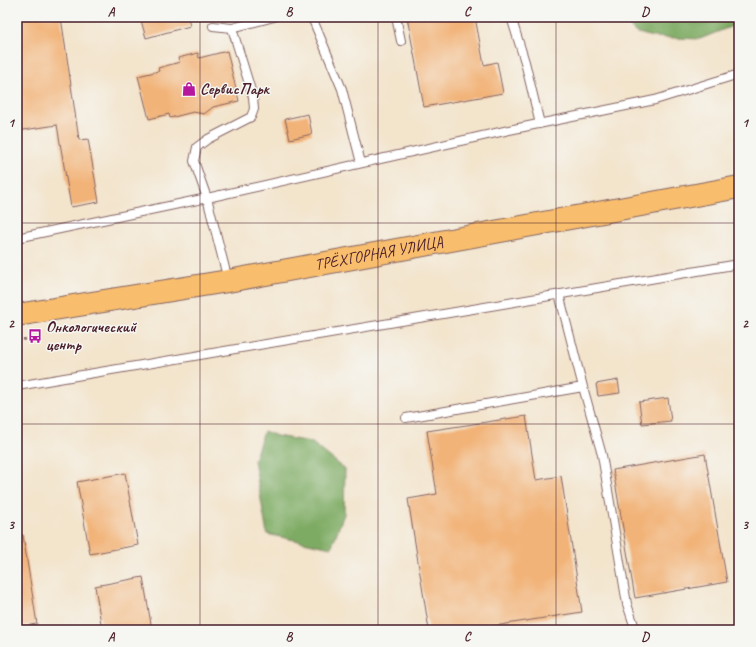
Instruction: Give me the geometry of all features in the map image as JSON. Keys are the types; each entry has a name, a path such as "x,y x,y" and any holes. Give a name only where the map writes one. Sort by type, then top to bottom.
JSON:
{"highway":[{"name":"ТРЁХГОРНАЯ УЛИЦА","path":"17,315 228,281 739,187"}],"lane":[{"path":"213,26 232,28 274,17"},
{"path":"308,17 313,20 342,89 361,163"},
{"path":"396,17 401,40"},
{"path":"511,17 525,62 540,124"},
{"path":"228,281 207,198 194,161 197,147 208,139 251,117 254,109 253,97 232,28"},
{"path":"17,238 655,100 739,74"},
{"path":"17,386 739,264"},
{"path":"559,294 602,455 627,604 634,625 638,630"},
{"path":"406,418 583,387"}],"path":[{"path":"17,339 38,340"}],"green space":[{"path":"624,17 739,17 739,20 735,25 700,39 652,37 635,32 626,23"},
{"path":"264,431 277,436 311,442 345,469 344,514 331,548 267,534 254,460"}],"building":[{"path":"17,17 61,17 79,140 88,139 99,202 71,207 57,125 17,131"},
{"path":"140,17 188,17 190,26 146,38"},
{"path":"407,17 475,17 484,65 497,62 503,93 424,107"},
{"name":"СервисПарк","path":"227,51 239,101 213,107 204,114 193,112 170,118 169,114 149,119 138,76 159,71 158,68 180,62 178,58 198,53 199,58"},
{"path":"308,114 312,134 290,139 285,119"},
{"path":"618,380 620,393 598,396 596,384"},
{"path":"668,398 671,421 642,424 639,402"},
{"path":"526,416 536,480 561,476 582,612 469,630 429,630 408,499 437,494 427,431"},
{"path":"705,454 727,582 635,598 613,470"},
{"path":"125,473 138,545 90,554 77,482"},
{"path":"17,535 23,535 37,624 17,627"},
{"path":"143,577 152,630 102,630 95,586"}],"place":[{"name":"СервисПарк","path":"189,89"},
{"name":"Онкологический центр","path":"35,336"}]}
